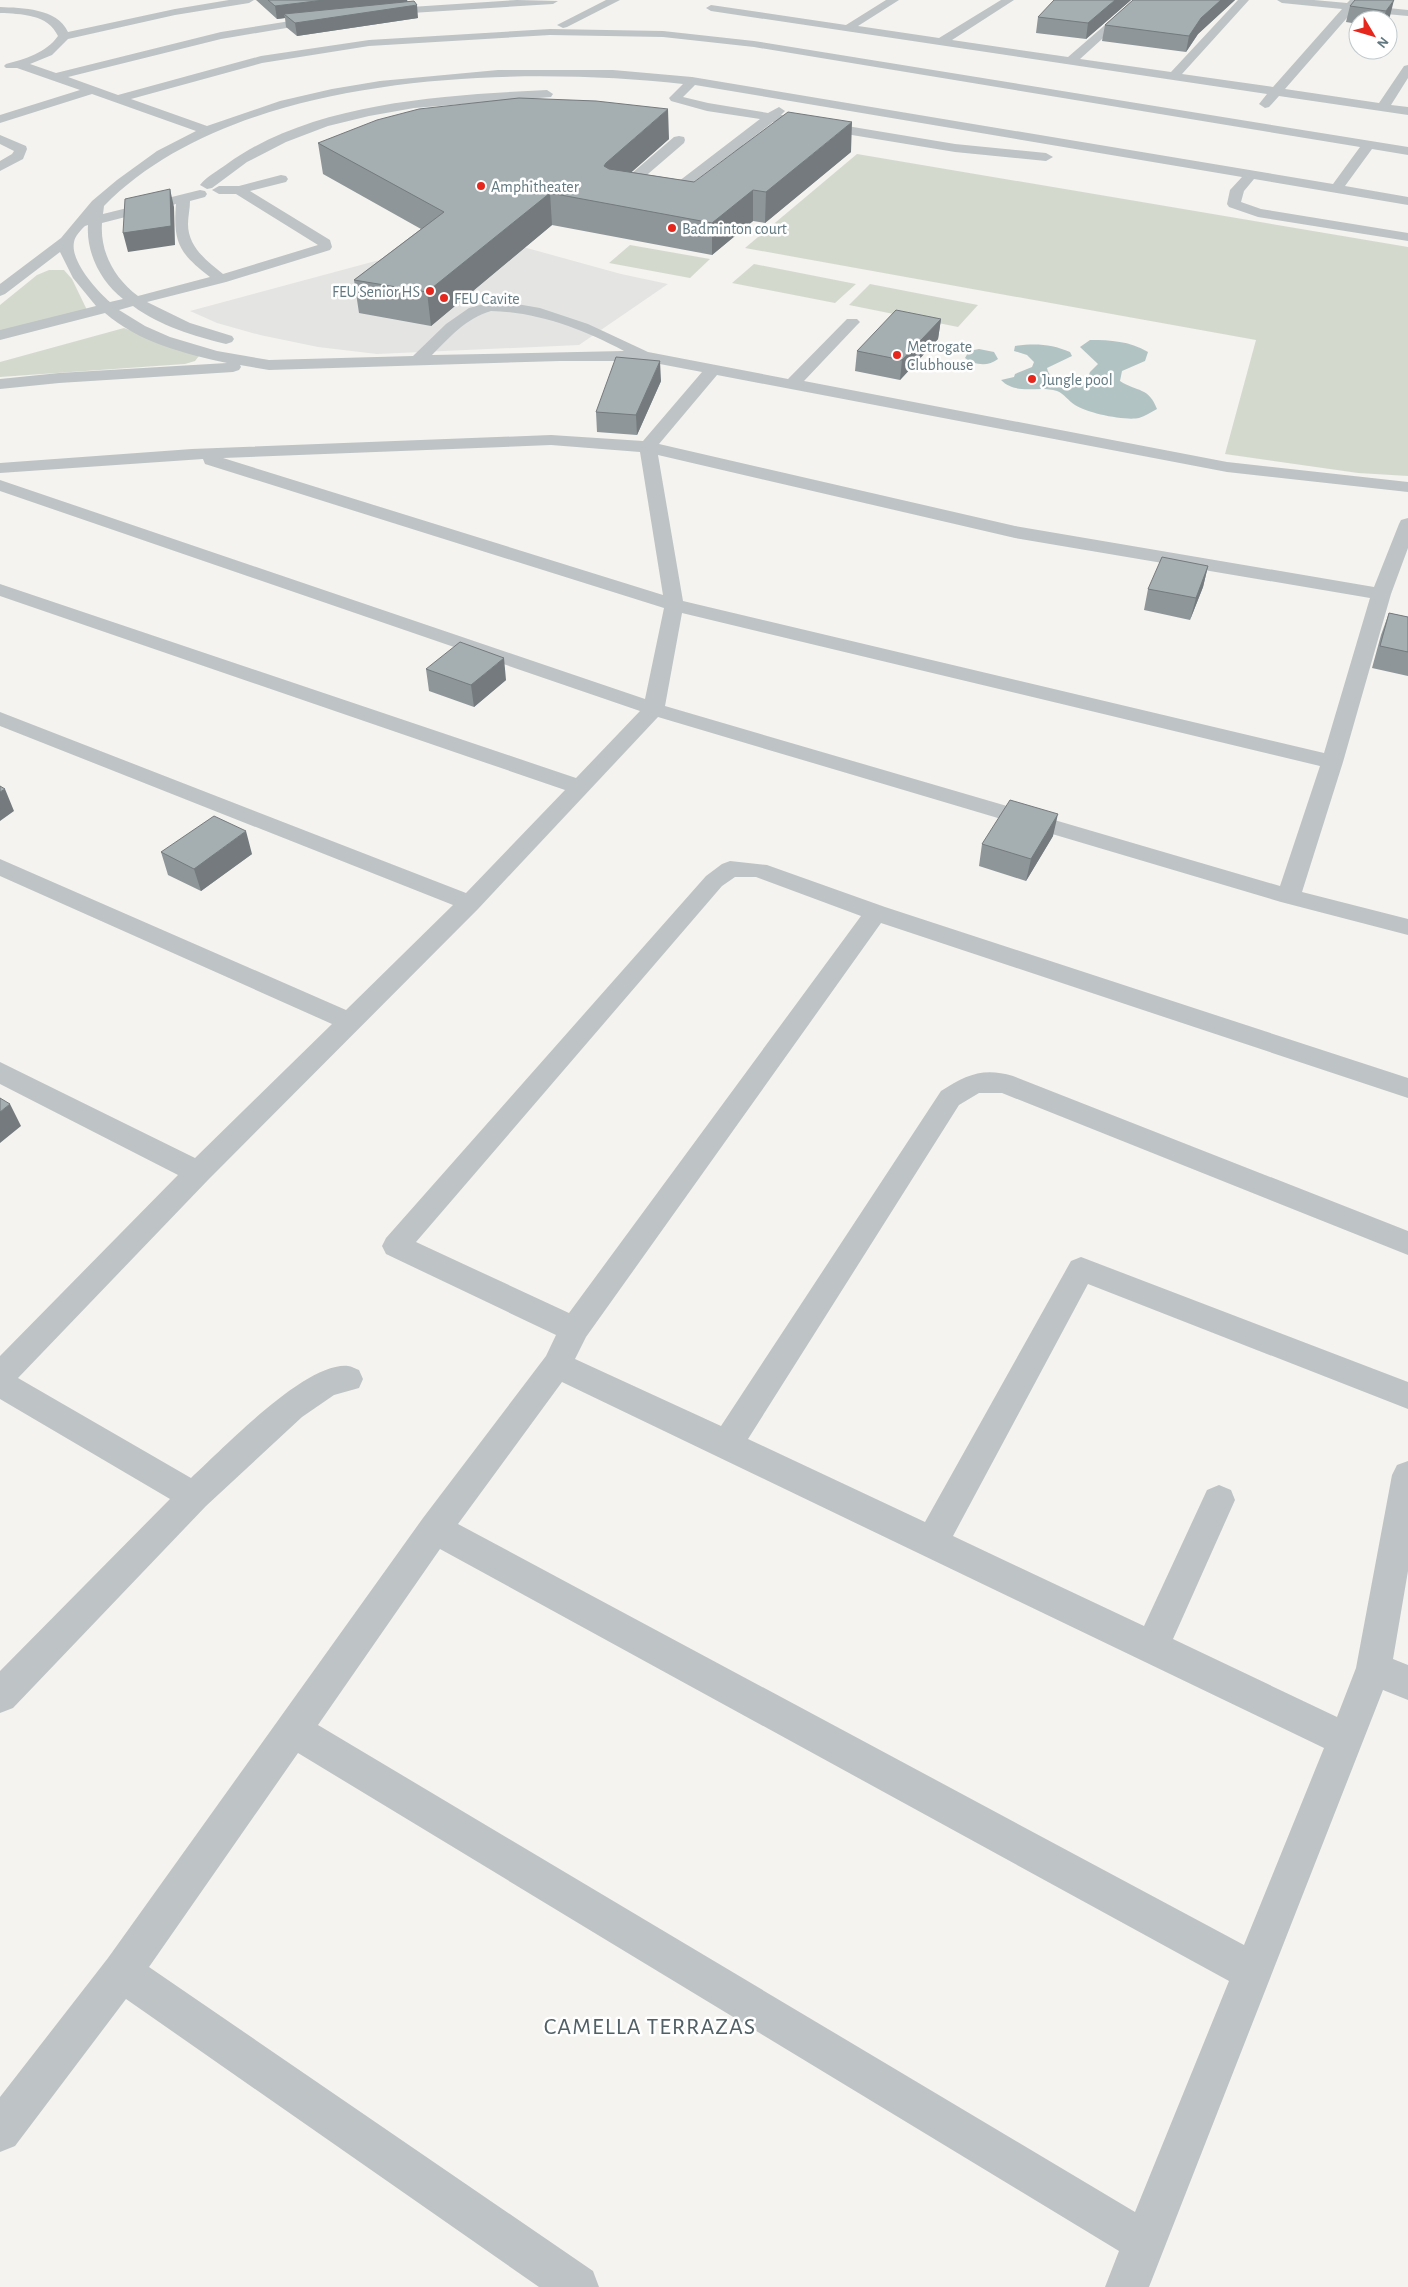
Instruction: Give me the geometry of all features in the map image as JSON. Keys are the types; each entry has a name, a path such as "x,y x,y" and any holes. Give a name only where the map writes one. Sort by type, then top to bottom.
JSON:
{"street":[{"path":"64,36 164,15 249,0"},
{"path":"364,14 438,7 557,10 615,0"},
{"path":"728,0 707,10 848,28 1408,111"},
{"path":"848,28 894,0"},
{"path":"942,42 1009,0"},
{"path":"1070,62 1140,0"},
{"path":"1173,77 1244,0"},
{"path":"1282,0 1354,3 1408,13"},
{"path":"1248,124 1274,92 1354,3"},
{"path":"149,7 164,15"},
{"path":"0,10 34,14 52,20 62,27 64,36 60,43 51,50 18,64 0,69"},
{"path":"550,32 557,10"},
{"path":"55,77 206,37 281,23 336,17"},
{"path":"650,43 679,26"},
{"path":"118,99 261,60 369,43 550,32 663,34 754,44 1408,151"},
{"path":"18,64 206,130"},
{"path":"0,290 67,240 80,222 97,204 126,178 150,161 206,130 252,113 296,100 425,78 492,72 631,69 692,81 1408,201"},
{"path":"1384,107 1406,73"},
{"path":"692,81 675,98 707,107 772,116 955,148 1052,158"},
{"path":"0,118 92,90"},
{"path":"209,190 228,166 253,152 291,135 336,120 432,101 480,96 548,94"},
{"path":"716,188 709,193 671,192 798,98"},
{"path":"296,100 336,120"},
{"path":"889,113 852,141 862,146 970,163"},
{"path":"0,139 21,149 18,156 0,167"},
{"path":"633,197 615,195 678,140"},
{"path":"1035,170 1067,144"},
{"path":"1336,190 1368,144"},
{"path":"731,176 752,160 753,156 734,145"},
{"path":"1251,175 1247,188 1238,190 1234,204 1258,213 1408,237"},
{"path":"80,222 97,220 209,190 239,190 281,179"},
{"path":"0,335 220,279 325,247 325,243 239,190"},
{"path":"183,198 181,225 184,243 193,256 220,279"},
{"path":"97,204 95,238 101,262 114,282 133,300 147,309 210,335 239,343"},
{"path":"67,240 71,264 89,292 118,317 163,339 229,359 271,357 340,363 560,356 644,356 1227,468 1408,487"},
{"path":"417,361 466,315 477,310 491,308 508,308 564,320 614,339 644,356"},
{"path":"0,349 147,309"},
{"path":"792,384 852,322"},
{"path":"0,384 271,357"},
{"path":"0,1376 348,1021 470,903 654,709 674,605 648,447 713,369"},
{"path":"0,468 192,454 551,440 648,447 1016,532 1381,594"},
{"path":"192,454 674,605 1332,762"},
{"path":"0,485 654,709 1289,896 1408,927"},
{"path":"1289,896 1332,762 1381,594 1408,524"},
{"path":"0,590 579,787"},
{"path":"0,718 470,903"},
{"path":"0,867 348,1021"},
{"path":"574,1328 396,1246 714,881 730,869 759,870 876,913 1408,1088"},
{"path":"0,2130 122,1972 435,1529 557,1365 574,1328 876,913"},
{"path":"0,1072 198,1172"},
{"path":"727,1444 950,1098 974,1083 1004,1083 1408,1243"},
{"path":"932,1542 1082,1269 1408,1396"},
{"path":"557,1365 727,1444 1346,1740"},
{"path":"0,1696 194,1496 291,1407 327,1383 348,1379"},
{"path":"0,1383 194,1496"},
{"path":"1127,2287 1374,1668 1408,1475"},
{"path":"1152,1647 1218,1500"},
{"path":"435,1529 1253,1972"},
{"path":"1374,1668 1408,1683"},
{"path":"293,1730 1145,2242"},
{"path":"122,1972 577,2287"}],"shaded area":[{"path":"857,154 1408,247 1408,476 1358,473 1225,454 1256,340 745,248"},
{"name":"FEU Cavite","path":"476,234 621,274 668,284 579,345 377,354 318,347 260,335 217,323 190,311"},
{"path":"630,245 710,259 690,278 609,263"},
{"path":"754,264 856,284 835,303 732,283"},
{"path":"49,270 64,270 72,279 87,310 0,333 0,305 37,275"},
{"path":"870,284 978,305 958,327 849,305"},
{"path":"124,328 199,356 195,361 185,364 0,377 0,362"},
{"name":"Jungle pool","path":"1090,340 1120,342 1134,345 1148,352 1145,361 1122,371 1120,381 1146,393 1157,409 1133,419 1106,416 1081,408 1057,391 1050,389 1014,388 1001,380 1014,377 1015,374 1032,367 1034,362 1027,355 1014,351 1015,346 1036,344 1070,352 1072,356 1047,368 1053,377 1063,381 1086,382 1090,372 1098,364 1080,347"},
{"path":"979,349 994,352 998,359 994,362 981,364 965,358 969,351"}],"building":[{"path":"268,0 324,0 275,6"},
{"path":"1054,0 1115,0 1088,23 1038,17"},
{"path":"1133,0 1221,0 1201,18 1189,36 1105,25"},
{"path":"1355,0 1394,0 1387,10 1350,6"},
{"path":"414,1 417,5 295,23 284,14"},
{"path":"519,98 596,101 668,109 604,166 609,169 694,182 788,112 852,122 766,192 753,190 712,223 550,193 427,292 354,280 444,212 318,143 377,120 419,109"},
{"path":"170,189 171,226 123,233 125,199"},
{"path":"896,310 941,319 902,360 857,351"},
{"path":"616,357 660,361 636,415 596,412"},
{"path":"1162,557 1208,566 1196,598 1148,589"},
{"path":"1389,613 1408,617 1408,652 1380,646"},
{"path":"460,642 504,658 471,685 426,669"},
{"path":"1010,800 1058,814 1031,859 982,844"},
{"path":"214,816 246,831 194,869 161,852"},
{"path":"0,1098 10,1104 0,1112"}],"place":[{"name":"Amphitheater","path":"481,186"},
{"name":"Badminton court","path":"672,228"},
{"name":"FEU Senior HS","path":"430,291"},
{"name":"FEU Cavite","path":"444,298"},
{"name":"Metrogate Clubhouse","path":"897,355"},
{"name":"Jungle pool","path":"1032,379"}],"district":[{"name":"CAMELLA TERRAZAS","path":"650,2026"}]}
